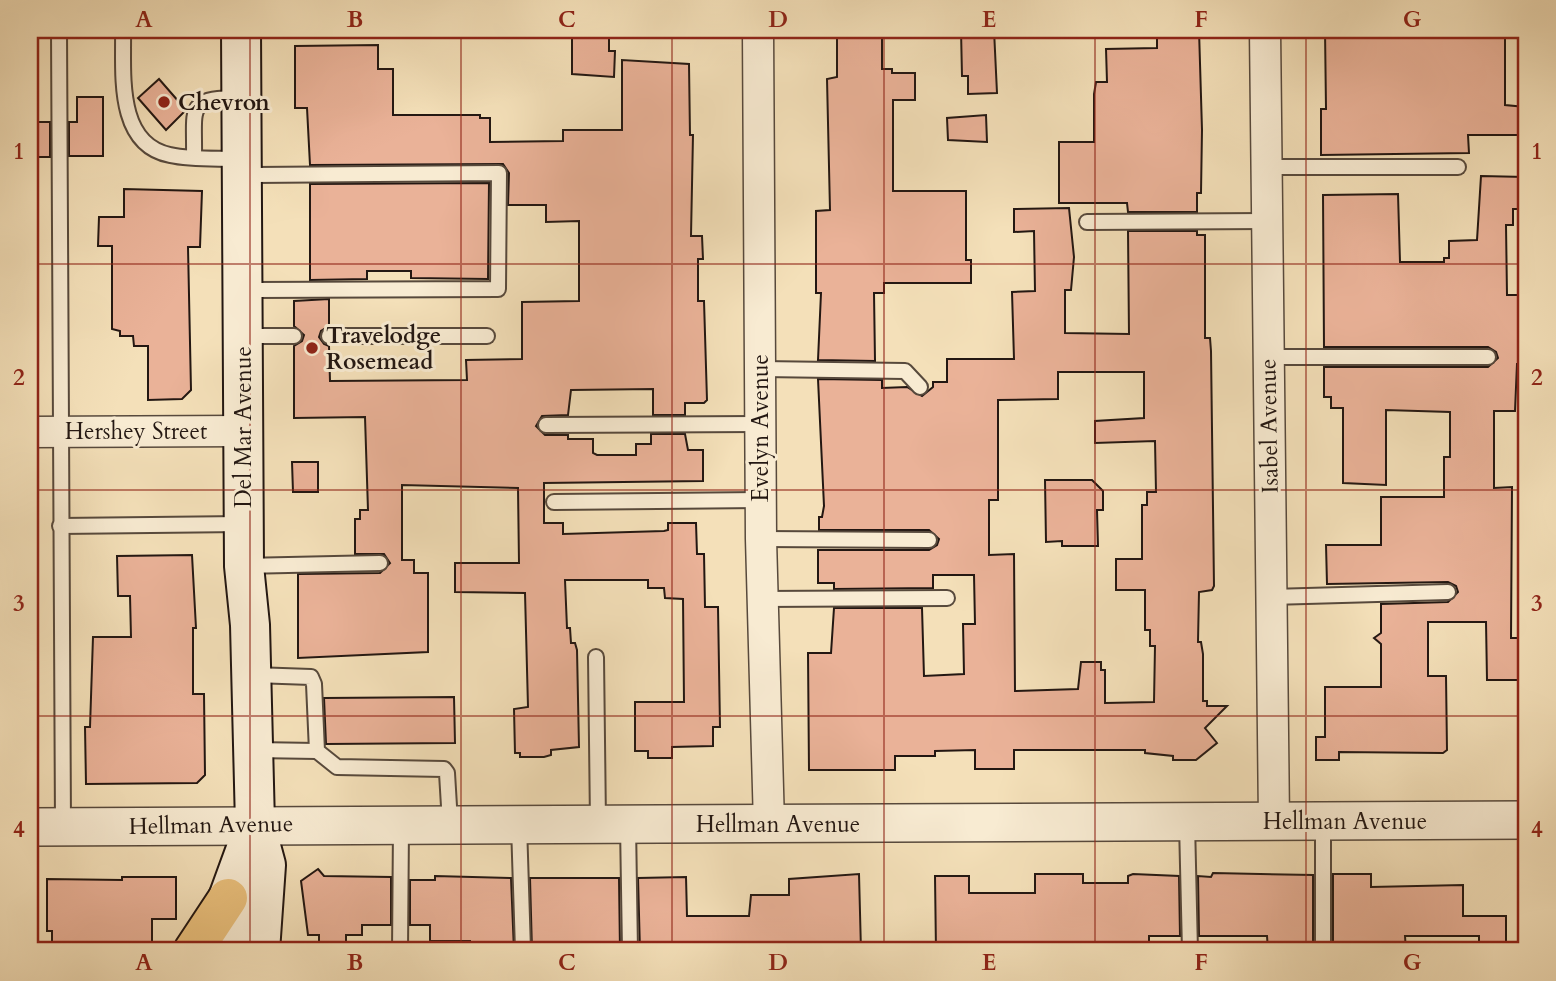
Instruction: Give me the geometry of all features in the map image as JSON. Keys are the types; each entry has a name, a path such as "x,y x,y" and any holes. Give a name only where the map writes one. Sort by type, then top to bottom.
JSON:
{"highway":[{"path":"192,951 228,898"}],"main road":[{"name":"Del Mar Avenue","path":"241,30 243,524 255,750 255,824 266,865 260,951"},
{"name":"Del Mar Avenue","path":"228,951 228,898 255,824"}],"street":[{"name":"Evelyn Avenue","path":"758,30 761,539 769,825"},
{"name":"Isabel Avenue","path":"1265,30 1274,821"},
{"name":"Hershey Street","path":"30,432 243,430"},
{"name":"Hellman Avenue","path":"46,827 1526,820"}],"lane":[{"path":"46,827 60,526 59,30"},
{"path":"123,30 124,94 131,123 142,140 157,151 242,167 499,173 498,289 242,290"},
{"path":"194,157 194,116 198,105 208,98 241,98"},
{"path":"1266,167 1458,167"},
{"path":"1087,222 1267,221"},
{"path":"243,336 294,336"},
{"path":"329,336 487,336"},
{"path":"1269,358 1488,357"},
{"path":"760,369 905,371 920,387"},
{"path":"545,425 760,424"},
{"path":"554,502 761,500"},
{"path":"60,526 243,524"},
{"path":"761,539 929,540"},
{"path":"244,566 380,563"},
{"path":"1272,597 1448,592"},
{"path":"762,599 947,598"},
{"path":"596,657 613,824 630,951"},
{"path":"251,675 311,677 314,684 317,751"},
{"path":"255,750 317,751 337,767 443,769 447,773 450,824"},
{"path":"1323,821 1323,951"},
{"path":"1187,822 1190,951"},
{"path":"400,951 401,824"},
{"path":"519,824 523,950"}],"building":[{"path":"572,30 609,30 609,51 615,51 614,77 572,74"},
{"path":"837,30 882,30 882,69 892,69 892,73 915,73 915,100 893,100 893,191 966,191 966,260 971,260 971,283 884,283 884,293 874,293 875,361 818,360 821,293 816,293 816,211 830,210 827,79 837,77"},
{"path":"961,30 994,30 997,93 968,94 968,76 962,76"},
{"path":"1157,30 1199,30 1202,130 1201,193 1197,193 1197,212 1128,212 1127,203 1059,203 1059,142 1094,142 1094,94 1096,82 1107,82 1106,49 1157,48"},
{"path":"1325,30 1505,30 1505,105 1526,107 1526,135 1468,135 1469,153 1321,155 1321,109 1326,109"},
{"path":"378,45 378,69 393,69 393,115 480,115 480,118 490,118 490,142 563,141 563,130 622,130 622,60 689,64 690,135 693,135 691,236 702,236 703,259 698,259 698,301 704,301 707,400 704,403 685,403 685,415 653,415 653,389 571,390 568,415 542,416 536,426 545,435 593,439 593,453 597,455 636,455 636,444 651,444 651,434 685,434 688,450 703,450 703,481 544,483 544,523 563,523 563,534 664,531 668,530 668,523 696,523 697,554 704,554 705,607 718,607 720,727 713,727 713,746 672,747 672,758 648,758 648,751 635,751 635,702 684,702 683,599 665,598 664,588 648,588 648,580 565,580 567,628 570,628 571,643 575,643 577,650 579,747 551,750 551,755 544,757 520,757 520,753 515,753 514,709 528,707 525,593 455,592 455,563 519,563 518,488 402,485 402,560 414,560 414,573 428,573 428,652 298,658 298,574 380,573 390,563 384,554 355,554 355,519 360,519 360,510 368,510 365,417 294,418 294,346 302,341 304,335 294,326 294,301 329,299 329,326 321,331 319,337 329,346 330,381 467,380 466,360 522,359 522,302 579,301 579,221 546,222 546,205 508,205 509,173 503,164 310,165 307,108 295,108 295,46"},
{"path":"159,79 186,110 166,130 138,98"},
{"path":"77,97 103,97 103,156 69,156 69,122 77,122"},
{"path":"986,115 987,142 948,140 947,118"},
{"path":"30,122 50,122 50,157 30,157"},
{"path":"1481,176 1526,177 1526,209 1513,209 1513,225 1506,225 1507,295 1526,295 1526,364 1517,364 1515,411 1494,411 1494,488 1512,487 1511,638 1520,638 1520,680 1487,680 1486,622 1428,622 1428,676 1446,676 1447,750 1443,753 1339,752 1339,760 1316,760 1316,737 1325,737 1325,687 1381,687 1381,644 1374,638 1381,633 1381,604 1448,602 1458,592 1456,586 1448,582 1327,584 1326,545 1381,545 1381,497 1444,497 1444,457 1450,457 1450,412 1386,410 1386,485 1343,483 1343,408 1331,408 1331,397 1324,397 1324,367 1488,367 1498,358 1496,352 1488,347 1324,347 1323,195 1398,194 1400,262 1444,262 1444,258 1449,258 1449,241 1477,240"},
{"path":"489,183 488,279 411,278 411,271 367,271 367,279 310,280 310,184"},
{"path":"124,189 202,191 200,247 188,247 191,390 182,399 148,400 148,346 134,346 133,336 120,336 120,331 112,329 112,246 98,246 99,217 124,217"},
{"path":"1069,208 1074,257 1071,290 1065,290 1065,333 1129,334 1128,231 1197,231 1197,235 1205,235 1205,338 1210,338 1211,351 1214,586 1212,590 1199,592 1198,642 1201,642 1203,654 1203,701 1207,701 1207,706 1227,706 1205,728 1217,743 1196,760 1173,760 1173,756 1145,753 1145,750 1014,750 1014,769 975,769 975,750 935,751 935,756 895,756 895,770 809,770 808,653 831,653 834,608 922,608 924,676 964,674 963,624 975,624 974,575 933,575 933,588 834,589 834,583 818,583 818,550 929,550 937,545 939,539 929,530 819,530 819,517 822,517 824,506 818,379 882,380 882,388 907,387 922,396 933,387 933,382 947,382 947,359 1014,359 1012,292 1035,291 1034,231 1014,232 1014,209","holes":["1058,372 1144,372 1144,418 1095,421 1095,443 1155,441 1156,492 1147,492 1147,505 1142,505 1142,559 1116,559 1116,590 1145,590 1145,630 1150,630 1150,646 1155,646 1154,702 1105,703 1105,670 1101,670 1101,662 1081,662 1078,689 1015,691 1014,554 989,555 989,500 998,500 998,400 1058,399"]},
{"path":"292,462 318,462 318,492 293,492"},
{"path":"1045,480 1092,480 1103,491 1103,510 1097,510 1098,546 1062,546 1062,541 1046,542"},
{"path":"192,555 196,628 193,628 193,694 204,694 205,775 197,783 86,784 85,727 90,727 93,637 131,637 130,596 118,596 117,556"},
{"path":"454,697 455,743 326,744 324,698"},
{"path":"318,869 324,876 391,877 391,925 362,925 362,935 346,935 346,951 319,951 319,935 308,935 301,881"},
{"path":"1213,873 1313,875 1313,951 1268,951 1267,936 1199,936 1198,876 1211,877"},
{"path":"859,874 861,951 810,951 810,945 734,946 725,947 725,951 640,951 638,878 686,877 687,916 749,916 751,895 789,895 789,879"},
{"path":"1035,874 1083,874 1083,883 1128,883 1128,876 1133,874 1179,876 1180,936 1149,936 1149,946 1081,946 1081,951 936,951 935,876 969,876 969,893 1035,893"},
{"path":"1333,874 1371,874 1371,887 1463,885 1463,916 1506,916 1506,951 1479,951 1479,936 1405,936 1406,951 1333,951"},
{"path":"435,876 511,878 514,951 470,951 470,941 430,941 430,925 410,925 410,880 435,880"},
{"path":"122,877 176,877 176,919 152,919 152,950 72,951 72,948 52,948 52,931 47,931 47,879 122,880"},
{"path":"530,878 619,878 620,951 532,951"}],"place":[{"name":"Chevron","path":"164,102"},
{"name":"Travelodge Rosemead","path":"312,348"}]}
